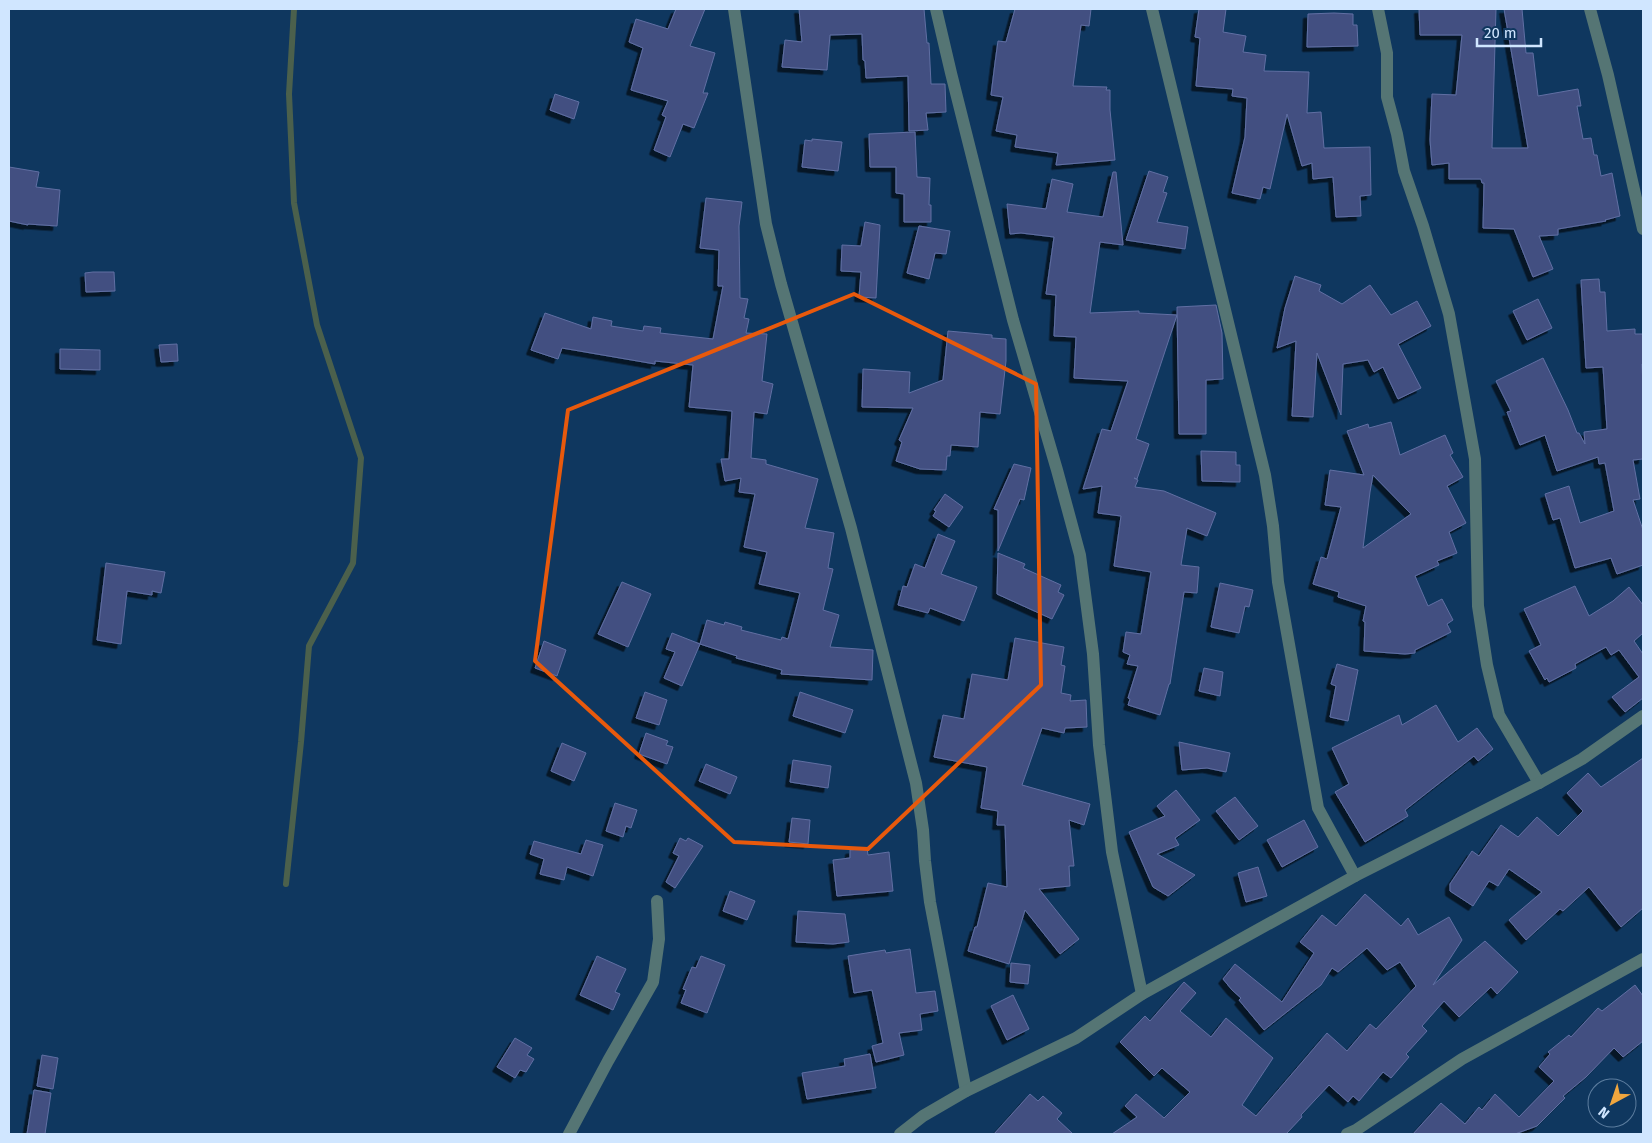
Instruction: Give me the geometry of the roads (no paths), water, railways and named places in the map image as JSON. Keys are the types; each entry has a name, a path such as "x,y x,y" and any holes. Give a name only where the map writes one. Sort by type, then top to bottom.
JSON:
{"street":[{"path":"734,9 766,224 781,284 851,528 916,783 930,902 966,1091"},
{"path":"936,9 1013,320 1080,555 1093,654 1099,745 1112,852 1142,994"},
{"path":"1152,9 1265,475 1274,526 1278,582 1318,808 1354,876"},
{"path":"1378,9 1387,53 1387,98 1397,134 1404,171 1423,226 1449,314 1475,459 1478,606 1487,665 1499,715 1539,783"},
{"path":"1590,9 1610,84 1643,229"},
{"path":"900,1134 923,1116 966,1091 1076,1038 1142,994 1354,876 1539,783 1582,759 1643,716"},
{"path":"569,1134 653,982 659,940 657,901"},
{"path":"1347,1134 1356,1130 1462,1059 1643,958"}],"waterway":[{"path":"286,884 309,646 353,563 361,458 317,325 294,203 289,94 294,9"}]}
